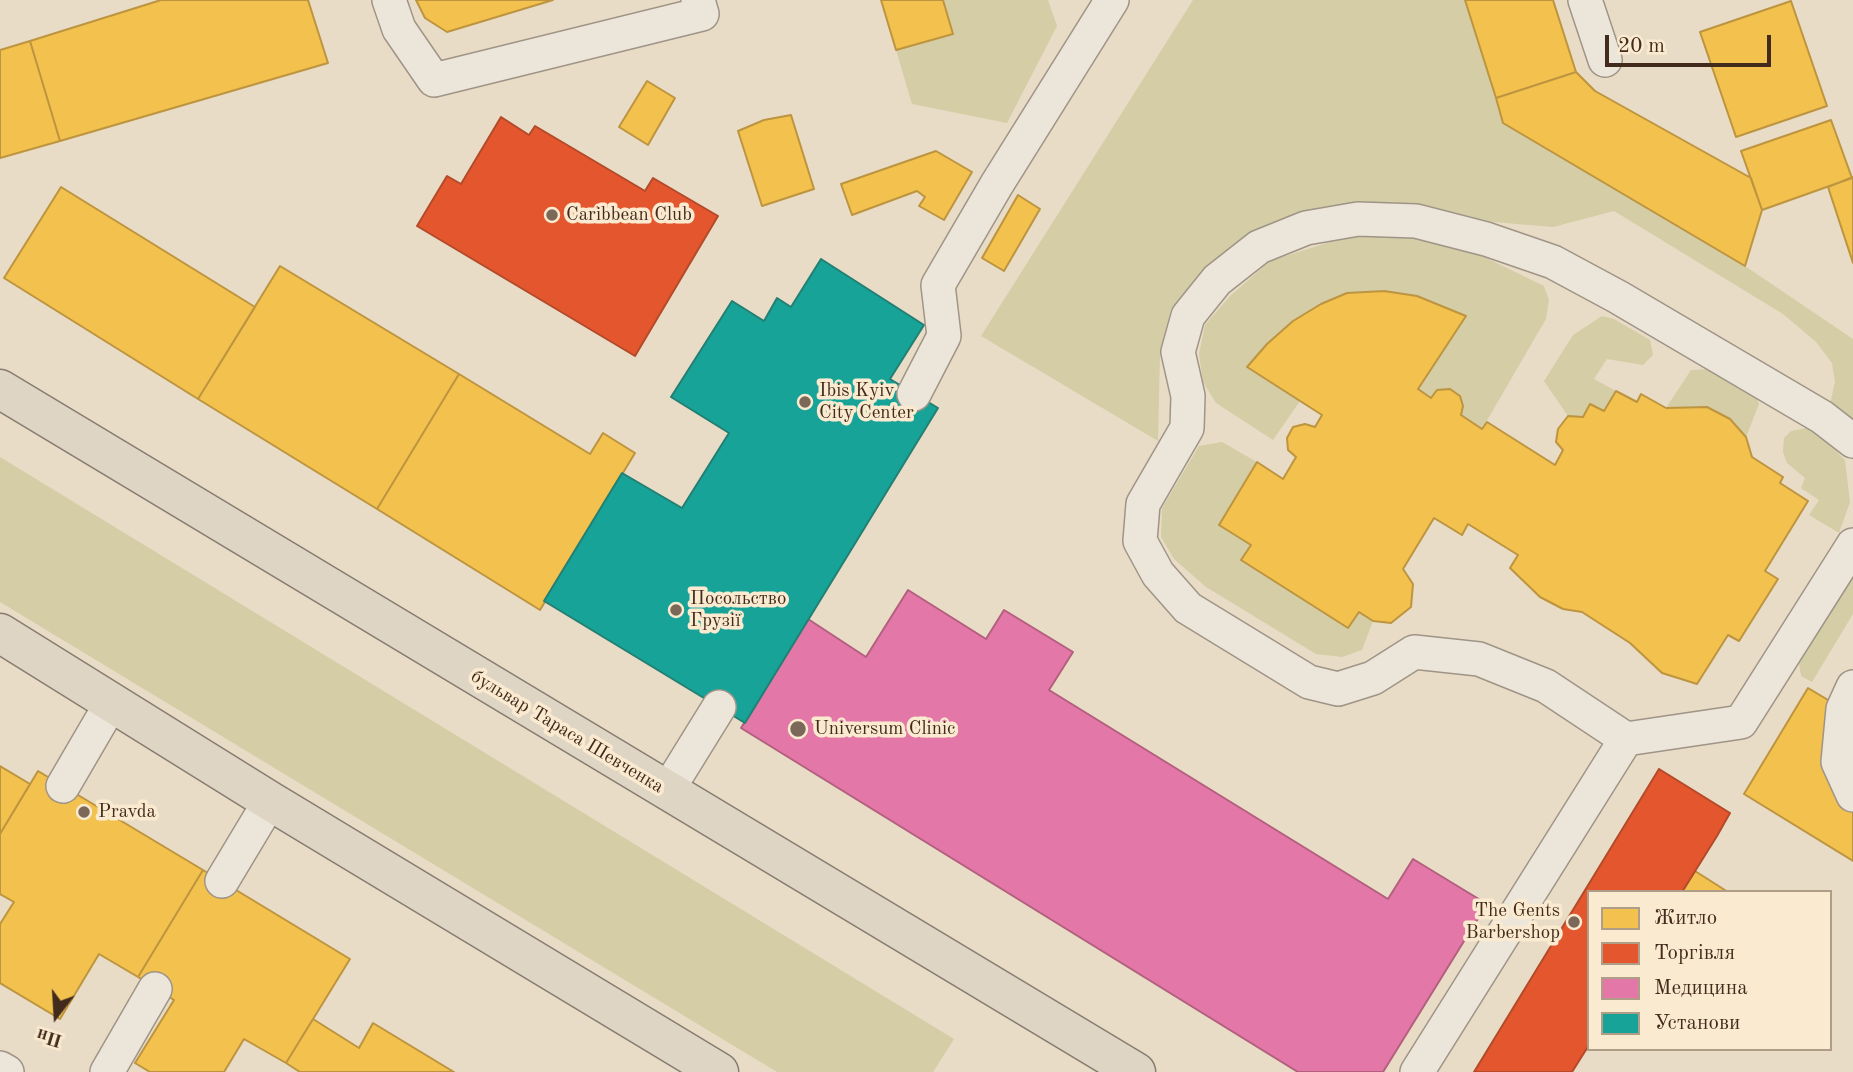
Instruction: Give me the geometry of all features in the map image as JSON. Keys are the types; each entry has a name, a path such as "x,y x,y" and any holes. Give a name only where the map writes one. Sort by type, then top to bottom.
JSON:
{"main road":[{"name":"бульвар Тараса Шевченка","path":"0,389 1136,1072"},
{"path":"0,633 270,801 719,1072"}],"lane":[{"path":"389,0 399,29 434,80 702,14 698,0"},
{"path":"914,394 944,336 938,285 997,184 1112,0"},
{"path":"1585,0 1605,60"},
{"path":"1853,441 1810,410 1618,297 1553,262 1486,239 1416,221 1358,219 1306,228 1259,247 1217,280 1188,316 1178,352 1188,396 1187,428 1143,504 1140,541 1158,574 1188,608 1309,682 1338,689 1373,678 1414,652 1479,659 1546,686 1626,739 1741,722 1853,545"},
{"path":"1853,687 1843,709 1838,762 1853,794"},
{"path":"63,786 112,702"},
{"path":"667,791 719,707"},
{"path":"1417,1072 1626,739"},
{"path":"222,881 270,801"},
{"path":"107,1072 155,989"},
{"path":"0,1068 7,1072"}],"shaded area":[{"path":"943,0 1048,0 1057,26 1007,123 912,104 896,50 953,34"},
{"path":"1193,0 1465,0 1503,123 1745,266 1853,339 1853,422 1830,404 1835,382 1832,363 1816,342 1783,314 1614,211 1553,227 1493,222 1421,204 1359,204 1208,269 1171,309 1160,353 1158,441 981,336"},
{"path":"1355,234 1408,235 1478,254 1544,286 1549,300 1546,319 1482,429 1461,415 1463,406 1460,396 1450,389 1437,390 1431,398 1418,389 1466,316 1417,296 1384,291 1347,293 1321,304 1293,321 1267,344 1247,368 1300,401 1273,440 1216,403 1203,382 1199,354 1205,325 1230,296 1270,261"},
{"path":"1602,316 1614,319 1650,340 1653,355 1643,365 1607,359 1594,379 1616,391 1604,411 1590,404 1583,417 1568,416 1544,381 1573,335"},
{"path":"1710,369 1756,395 1759,404 1746,437 1730,419 1707,407 1666,408 1691,370"},
{"path":"1806,428 1819,434 1845,460 1850,502 1839,533 1809,515 1819,500 1801,488 1805,478 1787,463 1783,452 1784,438 1791,431"},
{"path":"1222,442 1257,462 1219,524 1251,545 1241,560 1348,628 1359,612 1373,621 1362,650 1342,657 1316,654 1206,587 1174,559 1161,537 1162,508 1199,446"},
{"path":"0,457 954,1039 933,1072 777,1072 0,602"},
{"path":"1853,575 1853,614 1812,682 1801,676 1799,663"}],"building: Житло":[{"path":"161,0 308,0 328,63 60,141 30,41"},
{"path":"416,0 553,0 447,32 425,18"},
{"path":"881,0 943,0 953,34 896,50"},
{"path":"1465,0 1553,0 1576,72 1496,98"},
{"path":"1791,1 1827,106 1736,137 1700,32"},
{"path":"30,41 60,141 0,158 0,50"},
{"path":"1576,72 1595,91 1751,178 1762,210 1745,266 1503,123 1496,98"},
{"path":"647,81 675,98 648,145 619,127"},
{"path":"791,115 814,189 762,206 738,131 764,120"},
{"path":"1831,120 1852,178 1762,210 1741,151"},
{"path":"936,151 972,172 944,220 919,206 925,197 917,191 852,215 841,184"},
{"path":"1853,177 1853,263 1828,187"},
{"path":"61,187 255,307 198,399 4,278"},
{"path":"1018,195 1040,209 1004,271 982,258"},
{"path":"280,266 459,374 377,509 198,399"},
{"path":"1384,291 1417,296 1466,316 1418,389 1431,398 1437,390 1450,389 1460,396 1463,406 1461,415 1482,429 1487,422 1555,465 1563,450 1556,442 1558,429 1568,416 1583,417 1590,404 1604,411 1616,391 1637,402 1641,394 1666,408 1707,407 1730,419 1746,437 1752,457 1783,477 1780,483 1808,501 1765,571 1778,579 1739,641 1728,635 1697,684 1662,673 1630,643 1582,612 1563,609 1540,597 1510,568 1518,555 1468,524 1462,535 1434,518 1403,569 1413,584 1411,607 1391,623 1373,621 1359,612 1348,628 1241,560 1251,545 1219,525 1257,462 1283,479 1296,457 1288,450 1287,438 1293,427 1305,424 1315,427 1322,415 1247,367 1267,344 1293,321 1321,304 1347,293"},
{"path":"459,374 590,454 603,433 635,453 540,610 377,509"},
{"path":"1808,688 1853,715 1853,861 1744,794"},
{"path":"0,766 30,784 0,834"},
{"path":"38,771 203,870 138,977 99,954 60,1019 0,983 0,924 14,902 0,894 0,834"},
{"path":"203,870 350,959 286,1063 244,1039 224,1072 150,1072 135,1063 174,1000 138,977"},
{"path":"1695,871 1725,890 1683,890"},
{"path":"313,1019 359,1048 373,1023 454,1072 300,1072 286,1063"}],"building: Торгівля":[{"path":"501,117 529,135 535,126 645,191 653,178 718,216 635,356 417,226 447,176 461,184"},
{"path":"1659,769 1730,813 1683,890 1587,890 1587,1048 1572,1072 1474,1072"}],"building: Медицина":[{"path":"908,590 986,639 1004,610 1073,652 1049,690 1388,899 1413,859 1487,904 1383,1072 1298,1072 741,728 808,619 866,657"}],"building: Установи":[{"path":"821,259 924,325 890,379 938,408 745,723 544,601 622,473 682,508 729,433 671,397 732,301 764,321 777,298 791,307"}],"place":[{"name":"Caribbean Club","path":"552,215"},
{"name":"Ibis Kyiv City Center","path":"805,402"},
{"name":"Посольство Грузії","path":"676,610"},
{"name":"Universum Clinic","path":"798,729"},
{"name":"Pravda","path":"84,812"},
{"name":"The Gents Barbershop","path":"1574,922"}]}
